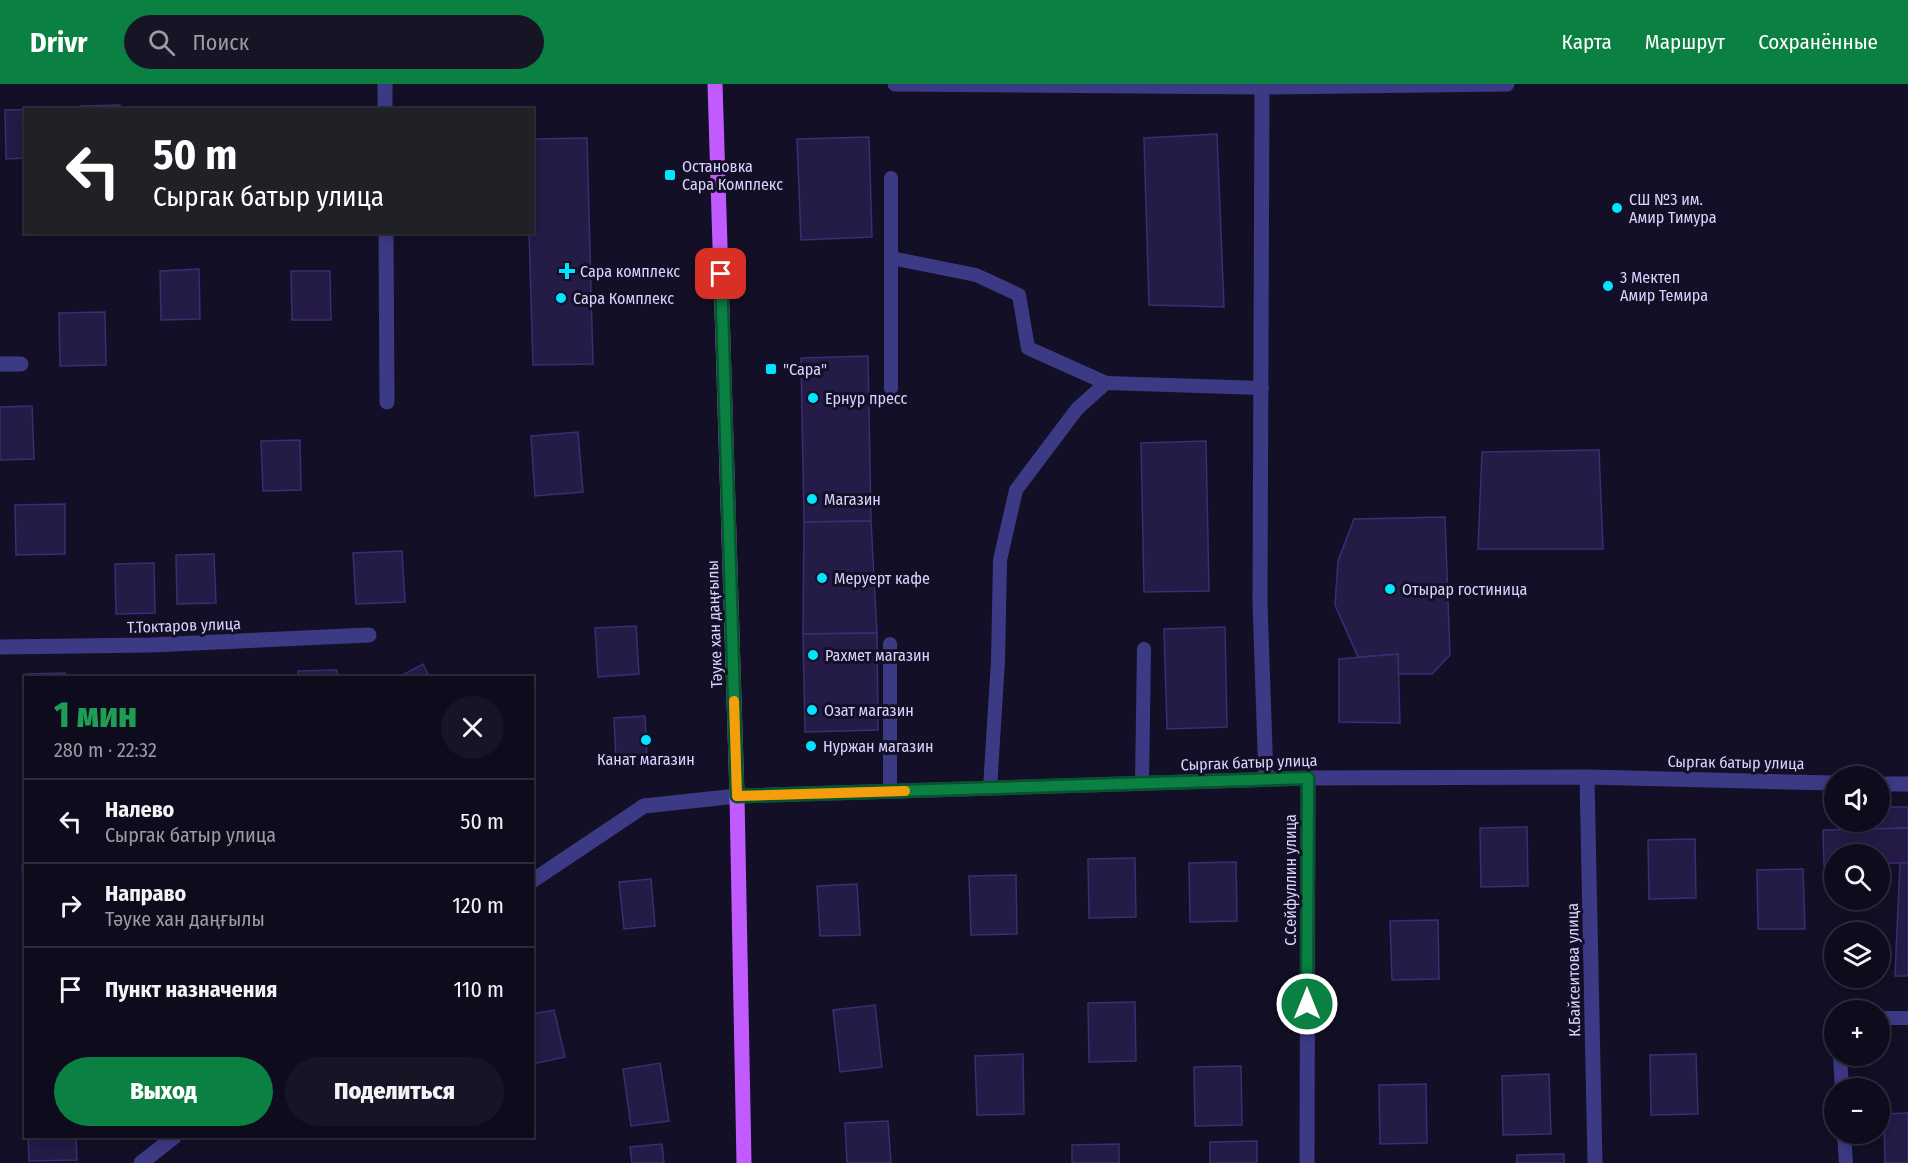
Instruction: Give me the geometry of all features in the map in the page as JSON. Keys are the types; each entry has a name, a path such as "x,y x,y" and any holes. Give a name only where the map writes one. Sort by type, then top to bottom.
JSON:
{"main road":[{"name":"Тәуке хан даңғылы","path":"715,84 737,796 744,1163"}],"street":[{"path":"385,84 385,108"},
{"path":"895,84 1262,87 1507,84"},
{"path":"1262,87 1260,603 1266,779"},
{"path":"386,234 387,402"},
{"path":"0,364 21,364"},
{"name":"Т.Токтаров улица","path":"0,647 151,645 369,635"},
{"name":"Сыргак батыр улица","path":"534,880 644,806 737,796 1308,778 1587,777 1824,783"},
{"name":"К.Байсеитова улица","path":"1587,777 1595,1163"},
{"name":"С.Сейфуллин улица","path":"1307,1163 1308,778"},
{"path":"1890,784 1908,784"},
{"path":"141,1163 173,1138"}],"lane":[{"path":"891,178 891,388"},
{"path":"891,258 976,276 1019,295 1028,348 1106,383 1262,388"},
{"path":"990,788 998,661 1000,560 1016,490 1077,410 1106,383"},
{"path":"890,644 890,792"},
{"path":"1142,783 1144,649"},
{"path":"1890,1018 1908,1018"},
{"path":"1845,1144 1846,1163"}],"building":[{"path":"120,105 120,108 81,108 81,106"},
{"path":"5,110 24,110 24,158 6,159"},
{"path":"1217,134 1224,307 1149,305 1144,138"},
{"path":"869,137 872,237 801,240 797,139"},
{"name":"Сара Комплекс","path":"587,138 593,364 533,365 529,234 534,234 534,139"},
{"path":"199,269 200,319 161,320 160,271"},
{"path":"291,271 330,271 331,320 292,320"},
{"path":"105,312 106,365 60,366 59,313"},
{"path":"868,356 871,521 804,522 801,358"},
{"path":"32,406 34,459 0,460 0,407"},
{"path":"578,432 583,492 535,496 531,436"},
{"path":"300,440 301,490 263,491 261,441"},
{"path":"1206,441 1209,591 1144,592 1141,443"},
{"path":"1599,450 1603,549 1478,549 1482,452"},
{"path":"65,504 65,554 16,555 15,505"},
{"path":"1445,517 1450,655 1432,674 1398,674 1398,654 1358,657 1335,605 1338,561 1354,519"},
{"path":"871,521 877,633 803,634 804,522"},
{"path":"402,551 405,602 356,604 353,553"},
{"path":"214,554 216,603 177,604 176,555"},
{"path":"154,563 155,613 116,614 115,564"},
{"path":"636,626 639,674 598,677 595,628"},
{"path":"1225,627 1227,727 1167,729 1164,629"},
{"path":"877,633 878,730 805,732 803,634"},
{"path":"1398,654 1400,723 1339,722 1339,659"},
{"path":"423,664 429,676 401,676"},
{"path":"337,670 337,676 298,676 298,671"},
{"path":"65,673 65,676 26,676 26,674"},
{"path":"645,716 647,758 616,760 614,718"},
{"path":"1890,807 1908,807 1908,828 1890,828"},
{"path":"1527,827 1528,886 1481,887 1480,828"},
{"path":"1890,828 1908,828 1908,863 1890,863 1890,844 1824,844 1824,865 1823,830 1824,832 1890,832"},
{"path":"1695,839 1696,898 1649,899 1648,840"},
{"path":"1135,858 1136,917 1089,918 1088,859"},
{"path":"1236,862 1237,921 1190,922 1189,863"},
{"path":"1900,863 1908,863 1908,976 1895,976"},
{"path":"22,866 24,866 24,908"},
{"path":"1803,869 1805,929 1758,929 1757,870"},
{"path":"1016,875 1017,934 971,935 969,876"},
{"path":"651,879 655,926 624,929 619,882"},
{"path":"857,884 860,935 820,936 817,886"},
{"path":"1438,920 1439,979 1392,980 1390,921"},
{"path":"1135,1002 1136,1061 1089,1062 1088,1003"},
{"path":"875,1005 882,1067 840,1072 833,1010"},
{"path":"554,1010 565,1057 534,1064 534,1014"},
{"path":"1023,1054 1024,1114 977,1115 975,1056"},
{"path":"1696,1054 1698,1114 1651,1115 1650,1055"},
{"path":"660,1063 669,1121 631,1126 623,1069"},
{"path":"1241,1066 1242,1125 1195,1126 1194,1067"},
{"path":"1549,1074 1551,1134 1503,1135 1502,1076"},
{"path":"1426,1084 1427,1143 1380,1144 1379,1085"},
{"path":"1908,1113 1908,1163 1885,1163 1885,1144 1890,1144 1890,1114"},
{"path":"888,1121 891,1163 847,1163 845,1123"},
{"path":"28,1138 76,1138 77,1160 29,1161"},
{"path":"1257,1141 1257,1163 1210,1163 1210,1142"},
{"path":"662,1144 664,1163 632,1163 630,1147"},
{"path":"1119,1144 1119,1163 1072,1163 1072,1145"},
{"path":"1564,1154 1564,1163 1517,1163 1517,1155"}],"slow traffic":[{"path":"734,701 737,796 905,791"}],"place":[{"name":"Остановка Сара Комплекс","path":"670,175"},
{"name":"СШ №3 им. Амир Тимура","path":"1617,208"},
{"name":"Сара комплекс","path":"567,271"},
{"name":"3 Мектеп Амир Темира","path":"1608,286"},
{"name":"Сара Комплекс","path":"561,298"},
{"name":"\"Сара\"","path":"771,369"},
{"name":"Ернур пресс","path":"813,398"},
{"name":"Магазин","path":"812,499"},
{"name":"Меруерт кафе","path":"822,578"},
{"name":"Отырар гостиница","path":"1390,589"},
{"name":"Рахмет магазин","path":"813,655"},
{"name":"Озат магазин","path":"812,710"},
{"name":"Канат магазин","path":"646,740"},
{"name":"Нуржан магазин","path":"811,746"}],"route":[{"path":"721,274 737,796 1308,778 1307,1004"}]}
